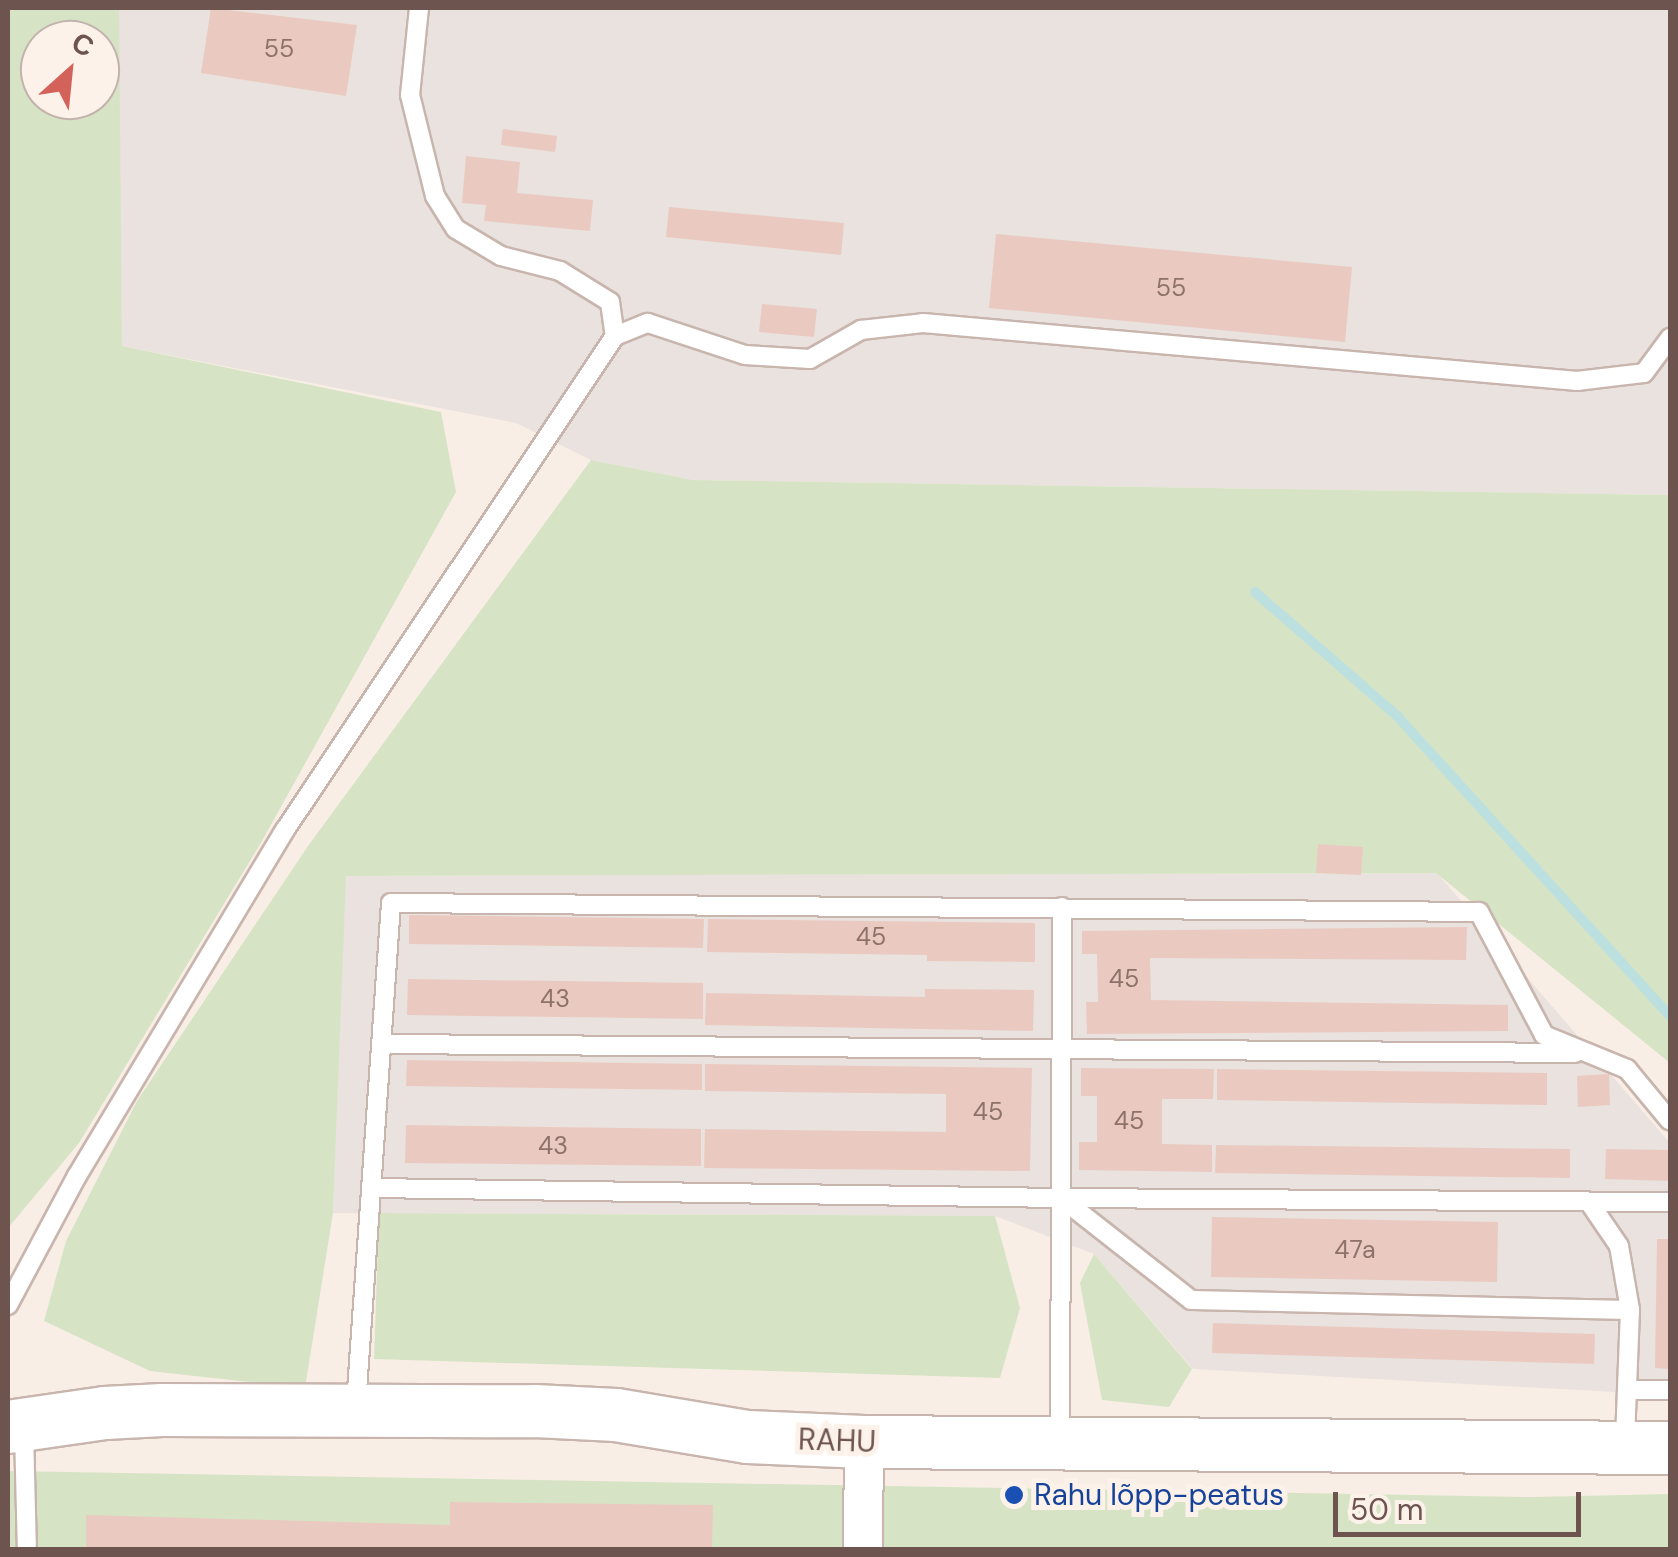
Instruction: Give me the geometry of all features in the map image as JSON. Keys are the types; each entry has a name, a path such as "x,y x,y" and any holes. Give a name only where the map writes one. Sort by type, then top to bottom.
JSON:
{"main road":[{"name":"RAHU","path":"16,1426 105,1412 356,1410 616,1415 748,1437 864,1442 1648,1448"}],"street":[{"path":"863,1550 864,1442"}],"lane":[{"path":"420,8 410,95 434,196 456,229 501,256 560,271 610,302 615,336"},
{"path":"8,1304 77,1176 284,830 615,336 648,323 745,354 810,359 862,330 923,324 1578,381 1644,373 1670,338"},
{"path":"356,1410 390,902 1479,912 1544,1035 1627,1069 1670,1122"},
{"path":"1060,1444 1062,907"},
{"path":"381,1044 1587,1053"},
{"path":"371,1188 1670,1202"},
{"path":"1061,1198 1191,1300 1630,1310"},
{"path":"1589,1202 1619,1246 1630,1310 1627,1390 1648,1448"},
{"path":"1627,1390 1670,1390"},
{"path":"16,1426 27,1550"}],"shaded area":[{"path":"116,8 1670,8 1670,495 693,480 591,460 516,423 122,346 120,20 116,20"},
{"path":"1437,873 1670,1143 1670,1395 1193,1369 1094,1254 995,1216 333,1213 345,876"}],"green space":[{"path":"8,8 119,8 119,20 20,20 20,120 120,120 122,346 441,412 456,492 262,841 79,1143 8,1228"},
{"path":"591,460 693,480 1670,495 1670,1063 1436,873 346,876 333,1213 305,1388 150,1371 44,1321 66,1241 137,1101 308,846"},
{"path":"379,1213 995,1216 1020,1308 1000,1378 374,1359"},
{"path":"1094,1254 1192,1369 1169,1407 1102,1400 1080,1283"},
{"path":"8,1471 1531,1497 1670,1494 1670,1549 8,1550"}],"building":[{"path":"211,8 357,25 346,96 201,73"},
{"path":"503,129 557,136 555,152 501,145"},
{"path":"466,156 520,162 517,193 593,200 590,231 484,221 486,205 462,203"},
{"path":"669,207 844,223 841,255 666,237"},
{"path":"996,234 1352,267 1345,342 989,308"},
{"path":"762,304 817,309 814,337 759,332"},
{"path":"1318,844 1363,847 1361,875 1316,873"},
{"path":"409,915 704,919 703,948 409,944"},
{"path":"708,919 1035,923 1035,962 927,961 927,955 707,952"},
{"path":"1467,927 1466,960 1150,958 1151,1000 1508,1005 1508,1031 1087,1034 1086,1002 1098,1002 1097,954 1082,954 1082,931"},
{"path":"408,979 703,983 703,1019 407,1015"},
{"path":"925,989 1034,990 1033,1031 705,1025 706,993 925,997"},
{"path":"407,1060 702,1064 702,1090 406,1086"},
{"path":"705,1064 1032,1068 1030,1171 704,1168 705,1129 946,1132 946,1094 705,1091"},
{"path":"1081,1068 1214,1069 1213,1099 1162,1099 1162,1144 1212,1145 1212,1172 1079,1170 1079,1142 1097,1142 1097,1096 1081,1096"},
{"path":"1217,1069 1547,1073 1547,1105 1217,1100"},
{"path":"1609,1074 1610,1105 1578,1107 1577,1076"},
{"path":"406,1125 701,1129 701,1166 405,1163"},
{"path":"1216,1145 1570,1149 1570,1178 1215,1173"},
{"path":"1606,1149 1670,1150 1670,1181 1605,1179"},
{"path":"1212,1217 1498,1222 1497,1282 1211,1277"},
{"path":"1657,1239 1670,1239 1670,1369 1655,1368"},
{"path":"1213,1323 1595,1334 1594,1364 1212,1353"},
{"path":"450,1502 713,1505 712,1550 86,1550 86,1515 450,1525"}],"waterway":[{"path":"1255,592 1397,716 1670,1016"}],"place":[{"name":"Rahu lõpp-peatus","path":"1014,1495"}]}
